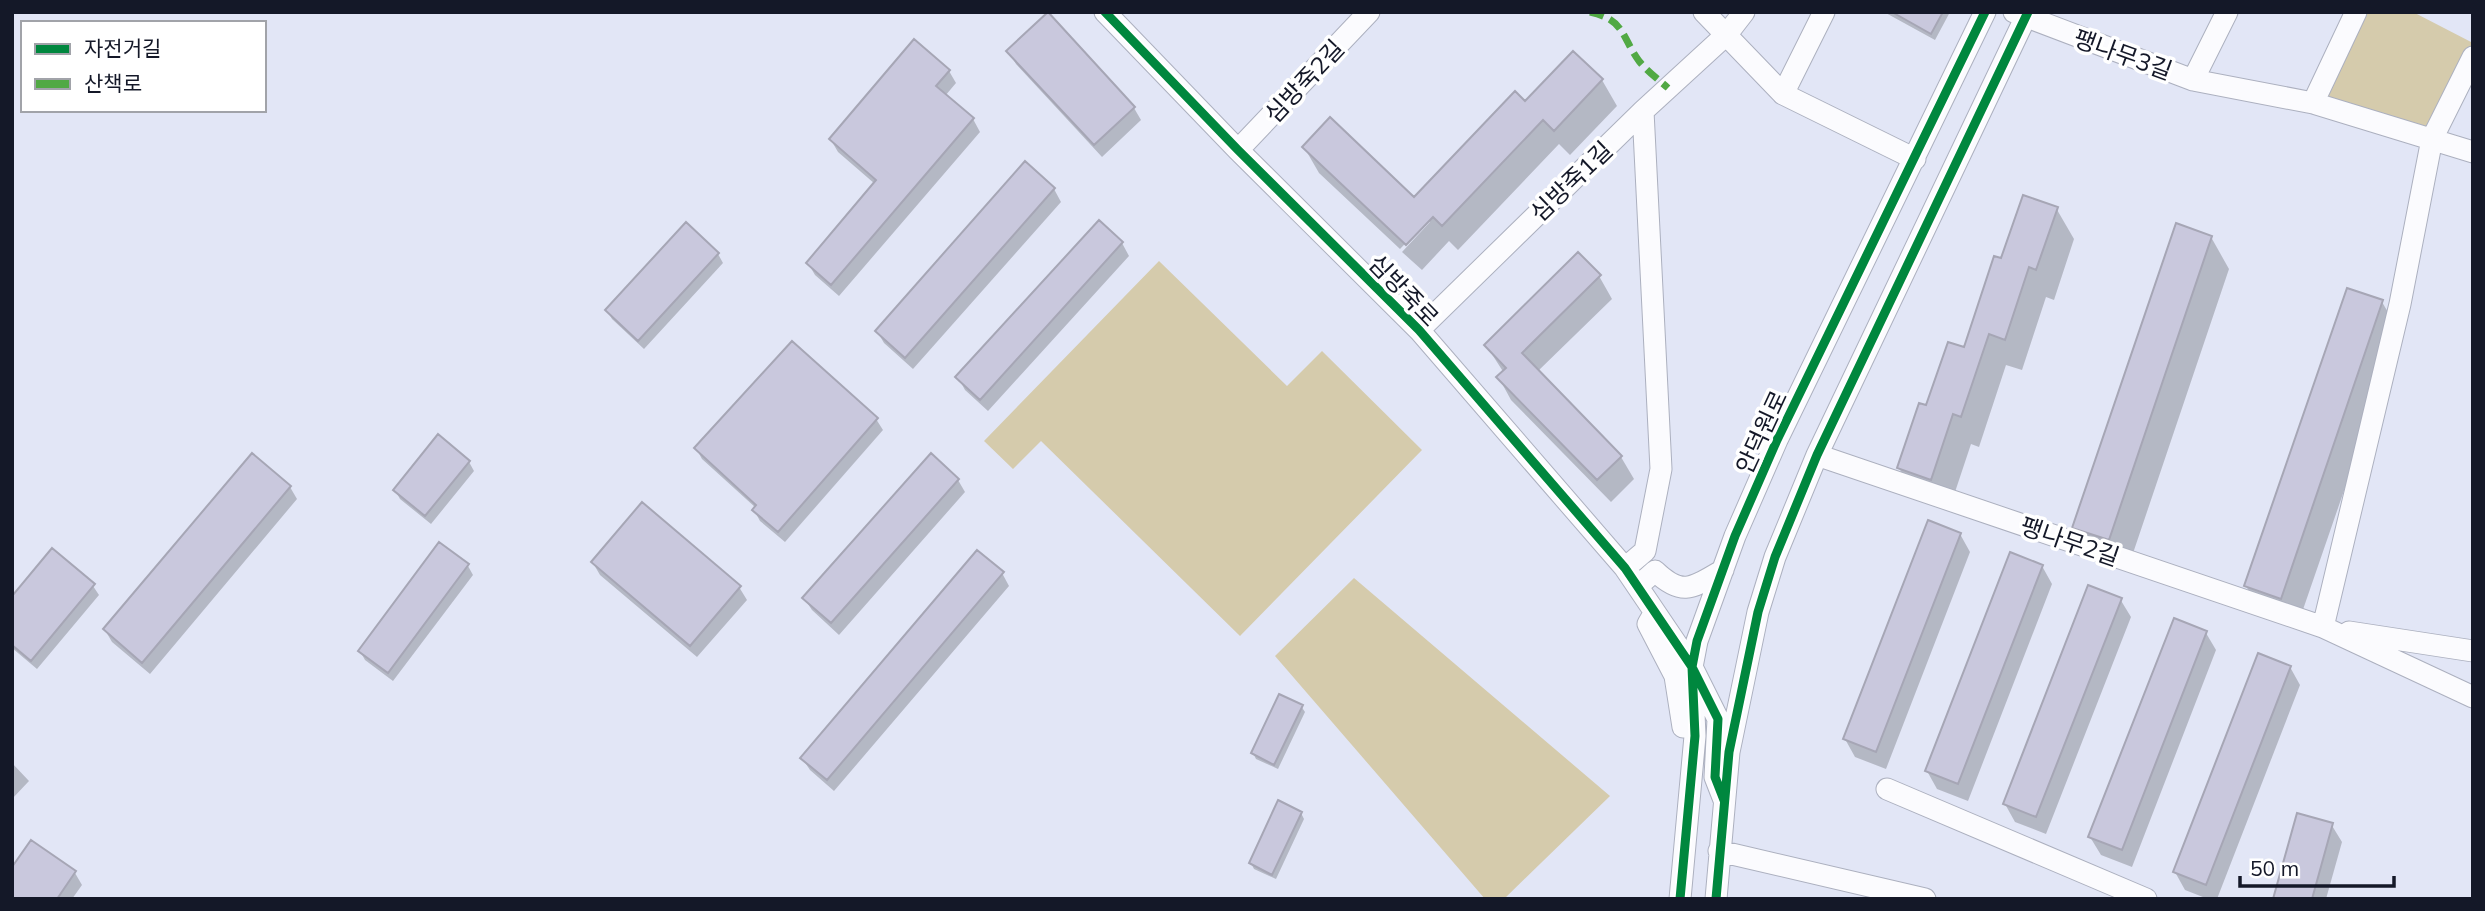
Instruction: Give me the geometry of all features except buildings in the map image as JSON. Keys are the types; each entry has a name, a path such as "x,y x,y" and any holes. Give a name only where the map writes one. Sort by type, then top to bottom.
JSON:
{"street":[{"name":"심방죽로","path":"1105,12 1238,150 1419,330 1625,568 1692,667 1718,719 1715,777 1724,800"},
{"name":"심방죽2길","path":"1238,150 1369,12"},
{"path":"1704,12 1783,93 1915,159"},
{"name":"심방죽1길","path":"1419,330 1643,111 1727,34 1744,12"},
{"path":"1783,93 1824,12"},
{"name":"안덕원로","path":"1680,899 1695,736 1692,667 1697,641 1777,440 1985,12"},
{"name":"팽나무3길","path":"2193,79 2227,12"},
{"path":"2313,103 2356,12"},
{"path":"1716,899 1729,752 1758,612 1775,557 1817,455 2023,14"},
{"name":"팽나무3길","path":"2023,14 2193,79 2313,103 2473,152"},
{"path":"2323,627 2399,304 2432,139 2473,57"},
{"path":"1625,568 1645,551 1661,470 1643,111"},
{"name":"팽나무2길","path":"1817,455 2323,627 2473,697"},
{"path":"1638,586 1655,571 1669,585 1692,588 1723,570"},
{"path":"1655,613 1648,624 1675,676 1684,733 1695,736"},
{"name":"팽나무2길","path":"2323,627 2473,651"},
{"path":"1887,789 2146,899"},
{"path":"1719,851 1925,899"}],"shaded area":[{"path":"2356,12 2413,12 2473,43 2473,56 2428,138 2313,103"},
{"path":"1159,261 1287,386 1322,351 1422,450 1240,636 1041,441 1013,469 984,441"},
{"path":"1354,578 1610,796 1504,899 1485,899 1275,656"}],"marked path":[{"path":"1590,12 1616,24 1639,61 1668,88"}],"cycle path":[{"path":"1105,12 1238,150 1419,330 1625,568 1692,667 1718,719 1715,777 1724,800"},
{"path":"1680,899 1695,736 1692,667 1697,641 1735,536 1777,440 1985,12"},
{"path":"1716,899 1729,752 1758,612 1775,557 1817,455 2028,12"}]}
